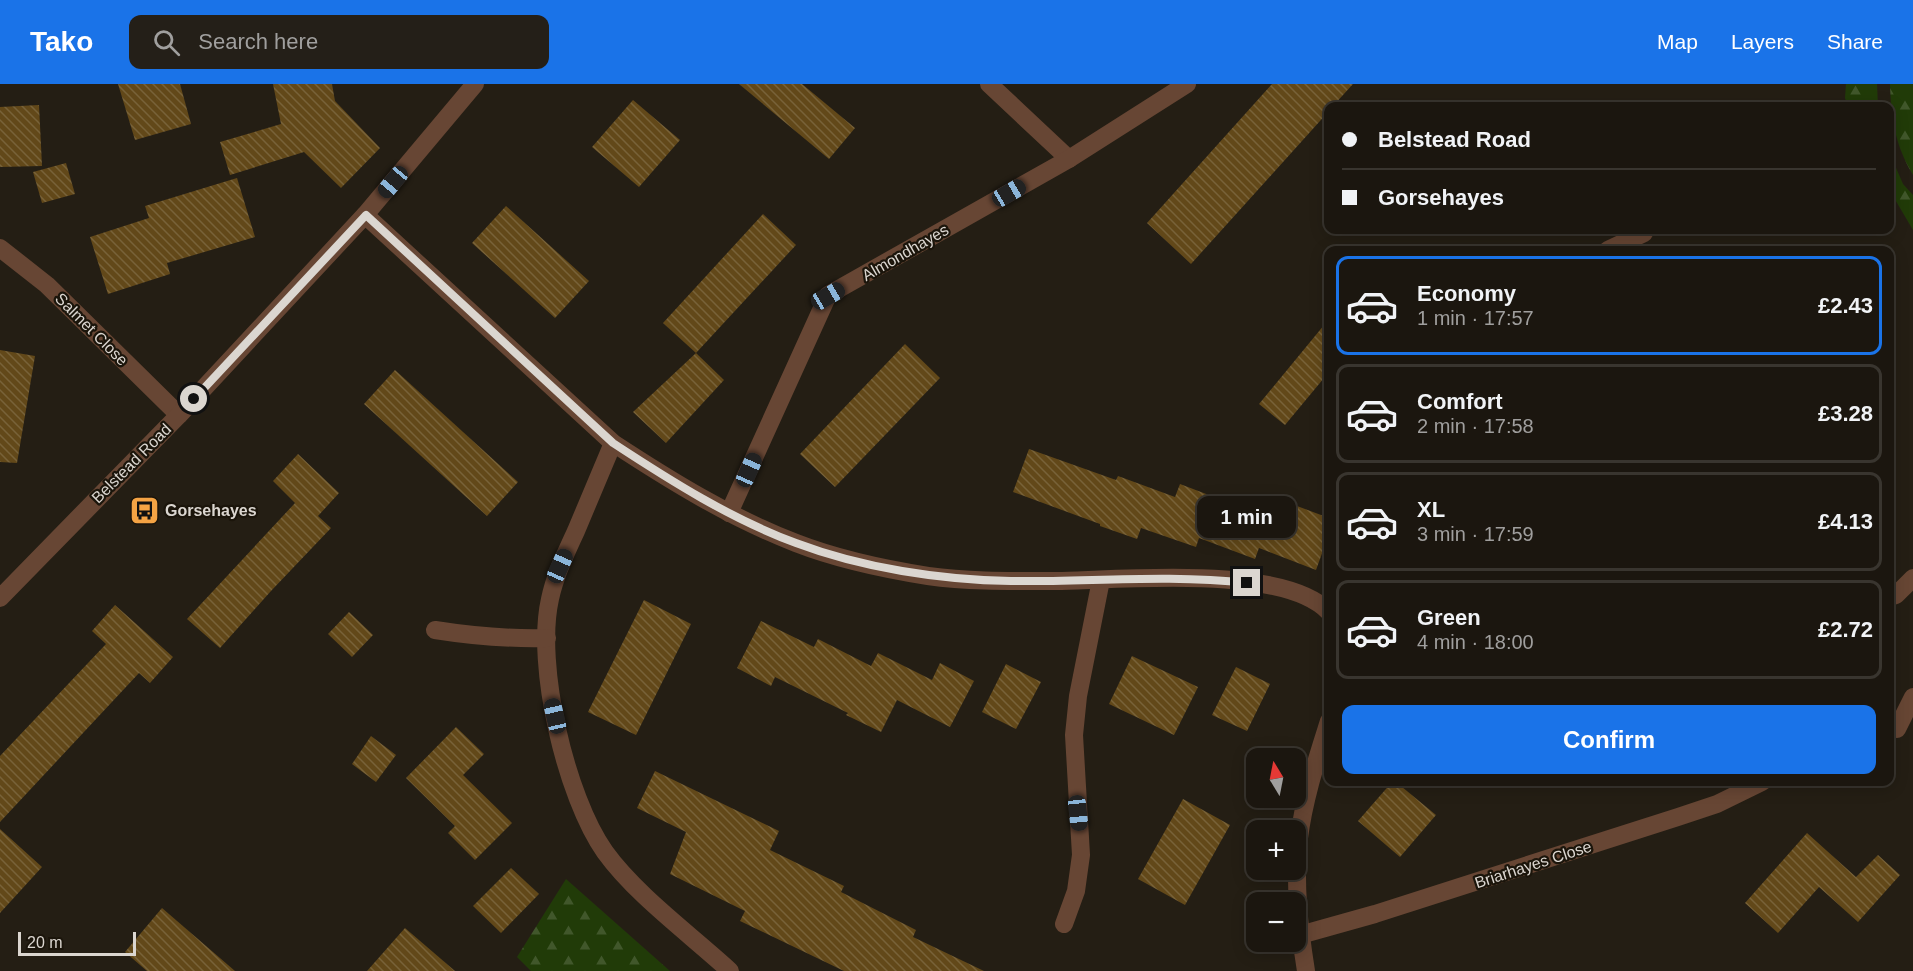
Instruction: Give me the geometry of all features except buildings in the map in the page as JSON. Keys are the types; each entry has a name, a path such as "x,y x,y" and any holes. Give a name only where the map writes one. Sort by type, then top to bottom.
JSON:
{"street":[{"name":"Belstead Road","path":"0,598 179,415 366,215 475,84"},
{"path":"989,84 1069,159"},
{"name":"Almondhayes","path":"729,513 828,296 1069,159 1187,84"},
{"path":"366,215 613,443 655,471 729,513 797,544 867,563 929,576 1009,581 1205,579 1260,584 1302,595 1324,608"},
{"path":"1616,246 1642,234"},
{"name":"Salmet Close","path":"0,248 47,285 179,415"},
{"path":"613,443 554,581 549,601 547,638 549,679 554,712 571,779 591,830 605,852 663,912 730,971"},
{"path":"1894,596 1913,578"},
{"path":"1064,924 1076,891 1081,855 1074,735 1077,706 1101,580"},
{"path":"435,630 474,637 547,638"},
{"path":"1900,729 1913,697"},
{"path":"1298,892 1299,839 1304,810 1324,739"},
{"name":"Briarhayes Close","path":"1306,932 1375,914 1678,817 1717,804 1754,786"},
{"path":"1303,952 1306,971"}],"green space":[{"path":"1846,84 1877,84 1878,102 1846,102"},
{"path":"1890,84 1913,84 1913,175 1898,142 1894,126 1894,102 1891,102"},
{"path":"1894,163 1903,184 1913,195 1913,230 1894,198"},
{"path":"566,879 670,971 531,971 517,957"}],"place":[{"name":"Gorsehayes","path":"144,510"}],"route":[{"path":"194,399 366,215 613,443 655,471 729,513 797,544 846,558 929,576 1009,581 1205,579 1247,583"}]}
